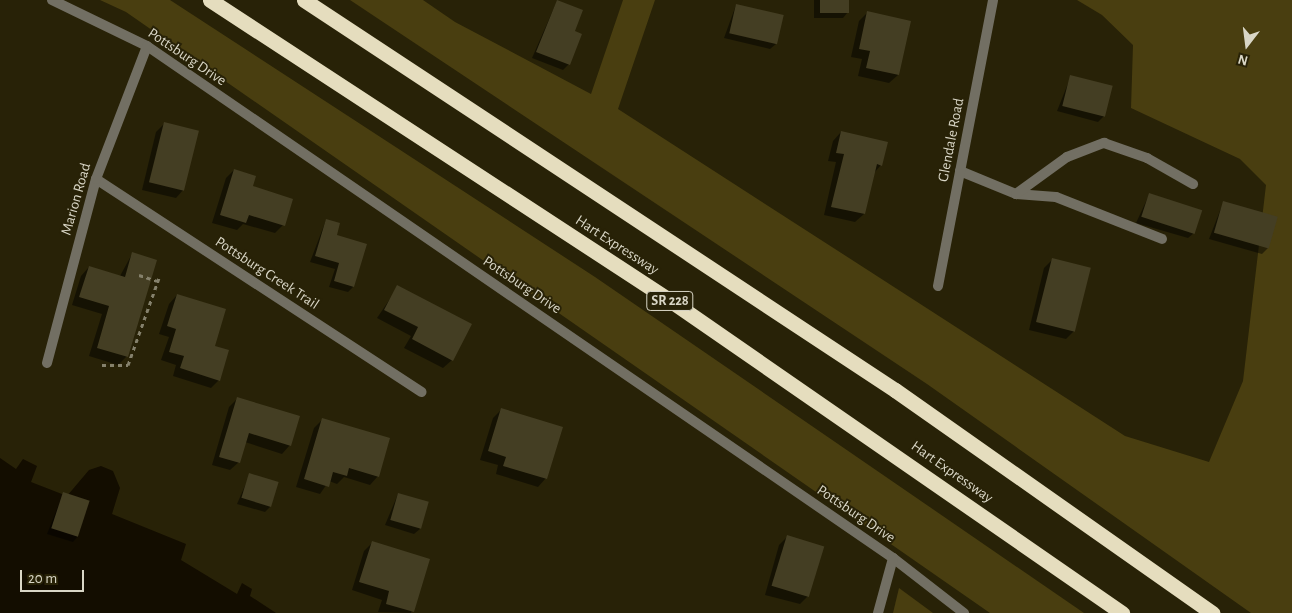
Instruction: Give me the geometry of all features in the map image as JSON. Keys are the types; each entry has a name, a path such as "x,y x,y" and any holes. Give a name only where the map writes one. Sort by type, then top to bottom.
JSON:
{"highway":[{"name":"Hart Expressway","path":"210,0 674,303 1122,613"},
{"path":"304,0 887,385 1212,613"}],"street":[{"name":"Pottsburg Drive","path":"52,0 147,46 894,558 964,613"},
{"name":"Glendale Road","path":"938,286 993,0"},
{"name":"Marion Road","path":"47,363 96,179 147,46"},
{"path":"1016,194 1067,157 1104,143 1147,158 1193,184"},
{"path":"960,171 1016,194 1056,197 1162,239"},
{"name":"Pottsburg Creek Trail","path":"96,179 422,392"},
{"path":"878,613 894,558"}],"path":[{"path":"102,364 128,365 158,280 139,275"}],"shaded area":[{"path":"100,0 170,0 595,277 1084,613 990,613 126,12"},
{"path":"350,0 423,0 455,22 591,94 623,0 655,0 618,109 1125,436 1209,462 1243,381 1266,185 1240,159 1131,108 1133,45 1102,15 1077,0 1292,0 1292,613 1251,613 927,384"},
{"path":"0,458 16,469 23,459 37,466 31,482 67,496 89,470 101,466 113,471 120,488 112,514 186,544 181,560 237,594 242,583 252,589 250,596 276,613 0,613"},
{"path":"899,588 933,613 893,613"}],"building":[{"path":"557,0 583,10 575,31 582,34 570,65 536,52"},
{"path":"820,0 849,0 849,13 820,13"},
{"path":"736,4 784,15 777,44 729,33"},
{"path":"867,11 911,21 899,75 866,68 870,51 859,49"},
{"path":"1070,75 1113,86 1105,117 1062,106"},
{"path":"164,122 199,131 184,191 149,182"},
{"path":"841,131 888,142 882,166 877,164 865,214 831,207 844,154 836,153"},
{"path":"234,169 256,176 253,186 293,199 285,226 249,215 246,223 220,215"},
{"path":"1149,193 1202,210 1195,234 1141,217"},
{"path":"1223,201 1278,217 1269,248 1214,233"},
{"path":"326,219 340,223 337,235 367,244 354,287 334,281 339,263 315,256"},
{"path":"132,252 157,260 128,357 97,348 109,306 79,297 89,266 125,277"},
{"path":"1052,258 1091,268 1075,332 1036,322"},
{"path":"397,285 472,324 453,361 412,339 418,327 384,310"},
{"path":"177,294 226,309 215,346 229,350 220,381 180,368 184,356 169,352 176,329 167,326"},
{"path":"237,397 300,416 291,446 249,433 240,463 219,457"},
{"path":"501,408 563,427 547,479 503,466 506,457 488,451"},
{"path":"322,418 390,438 379,477 349,468 347,476 333,472 329,487 304,479"},
{"path":"249,473 279,482 271,507 241,498"},
{"path":"63,492 90,501 78,537 51,528"},
{"path":"398,493 429,502 421,529 390,520"},
{"path":"787,535 824,546 809,597 772,586"},
{"path":"372,541 430,559 414,612 386,604 389,591 359,582"}]}
